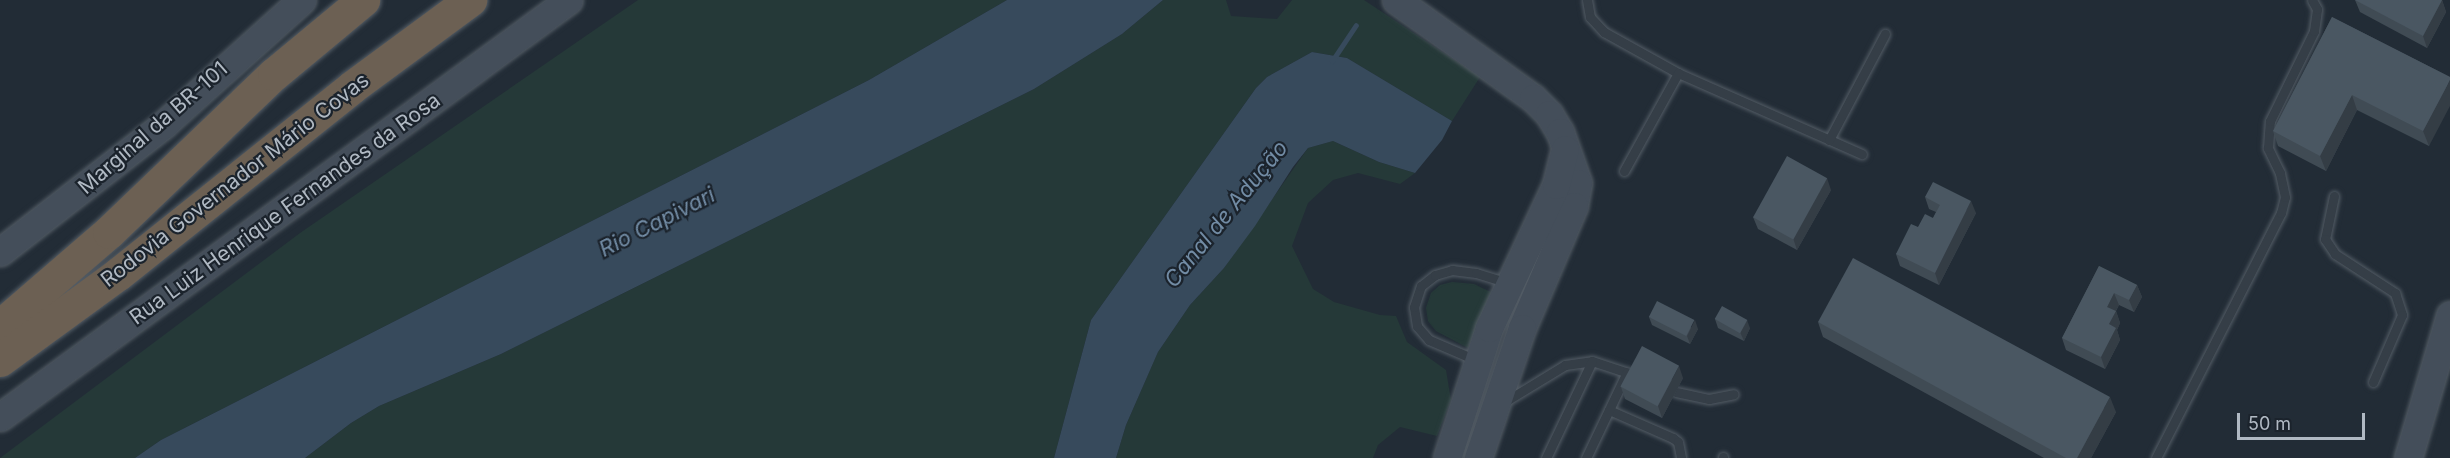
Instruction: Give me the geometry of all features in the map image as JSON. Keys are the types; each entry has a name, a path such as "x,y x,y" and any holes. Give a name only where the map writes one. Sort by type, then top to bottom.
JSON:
{"highway":[{"name":"Rodovia Governador Mário Covas","path":"0,326 109,232 274,74 363,0"},
{"name":"Rodovia Governador Mário Covas","path":"0,360 117,274 352,87 470,0"}],"main road":[{"name":"Marginal da BR-101","path":"0,252 164,125 302,0"},
{"name":"Rua Luiz Henrique Fernandes da Rosa","path":"0,417 569,0"},
{"path":"1396,0 1533,98 1549,114 1578,183 1577,195 1537,295 1478,458"},
{"path":"1447,458 1478,360 1508,283 1556,185 1565,148"},
{"path":"1508,283 1537,295"},
{"path":"2408,458 2450,315"},
{"path":"1462,410 1471,399 1485,400 1491,419"}],"lane":[{"path":"1587,0 1590,17 1604,32 1678,73 1862,154"},
{"path":"2312,0 2317,9"},
{"path":"2156,458 2280,213 2285,197 2280,174 2268,148 2270,121 2314,31 2317,9 2323,0"},
{"path":"1829,140 1885,34"},
{"path":"1624,171 1678,73"},
{"path":"2334,196 2325,239 2335,254 2395,293 2402,315 2373,382"},
{"path":"1478,360 1429,340 1417,326 1414,307 1421,286 1435,275 1452,270 1476,273 1508,283"},
{"path":"1491,419 1545,375 1565,366 1592,361 1637,376"},
{"path":"1546,458 1592,361"},
{"path":"1586,458 1627,372"},
{"path":"1676,392 1709,399 1734,394"},
{"path":"1609,410 1673,438 1678,442 1681,458"}],"green space":[{"path":"638,0 1007,0 869,80 161,440 135,458 0,458 300,233"},
{"path":"1163,0 1226,0 1231,16 1277,19 1292,0 1364,0 1480,77 1452,121 1347,58 1312,52 1267,77 1256,88 1091,320 1054,458 305,458 351,423 379,406 501,354 1034,89 1122,34"},
{"path":"1333,141 1379,162 1415,173 1400,184 1358,173 1333,180 1308,203 1292,246 1313,289 1334,302 1380,315 1396,316 1407,342 1446,370 1451,400 1437,436 1400,427 1378,445 1373,458 1116,458 1126,425 1158,352 1190,305 1224,268 1308,148"},
{"path":"1452,282 1474,284 1491,292 1468,348 1436,331 1428,321 1426,308 1431,293 1440,285"}],"water":[{"name":"Rio Capivari","path":"1007,0 1163,0 1122,34 1034,89 501,354 379,406 351,423 305,458 135,458 161,440 869,80"},
{"name":"Canal de Adução","path":"1312,52 1347,58 1452,121 1442,140 1415,173 1379,162 1333,141 1308,148 1255,226 1224,268 1190,305 1158,352 1126,425 1116,458 1054,458 1091,320 1256,88 1267,77"}],"building":[{"path":"2355,0 2442,0 2423,36"},
{"path":"2332,17 2450,77 2423,131 2352,95 2320,156 2273,131"},
{"path":"1787,156 1827,178 1793,240 1753,217"},
{"path":"1933,182 1971,201 1935,273 1896,254 1911,224 1918,227 1925,214 1933,218 1940,205 1925,197"},
{"path":"1853,258 2110,397 2077,458 2066,458 1818,322"},
{"path":"2099,266 2137,285 2129,300 2114,293 2107,307 2116,311 2109,324 2116,328 2101,357 2062,338"},
{"path":"1657,301 1694,320 1686,336 1649,317"},
{"path":"1722,306 1747,320 1740,333 1715,319"},
{"path":"1642,346 1679,366 1657,406 1620,387"}],"waterway":[{"path":"1332,61 1356,25"}]}
